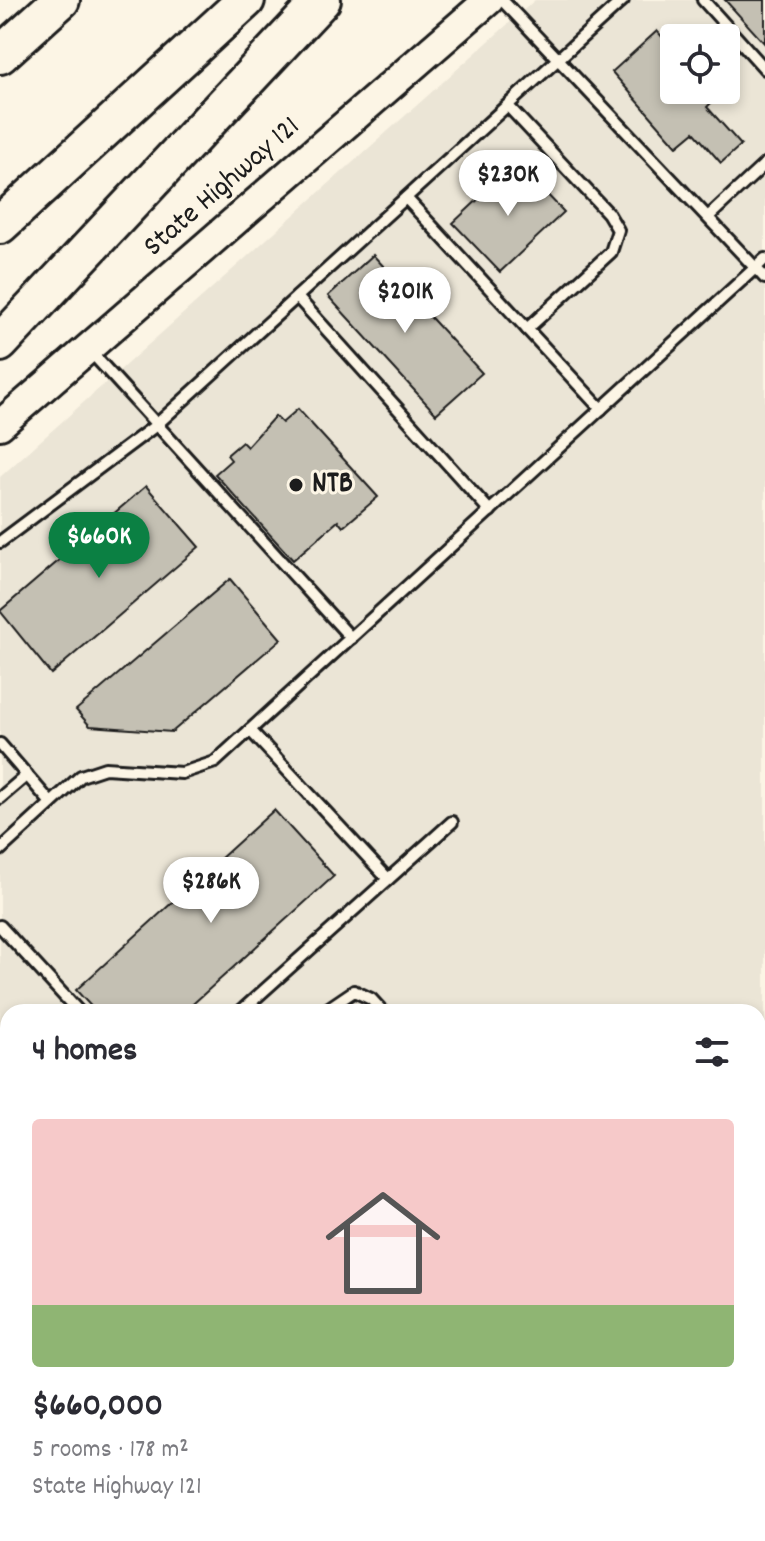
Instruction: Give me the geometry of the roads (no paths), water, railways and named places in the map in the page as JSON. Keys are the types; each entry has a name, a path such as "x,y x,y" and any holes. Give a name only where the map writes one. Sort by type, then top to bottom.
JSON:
{"highway":[{"path":"0,55 61,0"},
{"path":"0,225 246,0"},
{"path":"0,343 322,0"}],"main road":[{"name":"State Highway 121","path":"0,425 489,0"}],"lane":[{"path":"502,0 765,278"},
{"path":"0,542 155,426 623,0"},
{"path":"703,0 765,69"},
{"path":"508,106 608,213 618,230 611,252 527,329"},
{"path":"708,217 765,164"},
{"path":"406,198 601,409"},
{"path":"0,850 81,776 105,768 182,773 215,762 765,259"},
{"path":"297,297 490,511"},
{"path":"89,350 351,638"},
{"path":"250,730 388,879"},
{"path":"0,744 51,803"},
{"path":"0,798 27,775"},
{"path":"249,1004 452,822"},
{"path":"0,926 72,1004"},
{"path":"332,1004 354,991 376,1004"}],"place":[{"name":"NTB","path":"296,485"}]}
